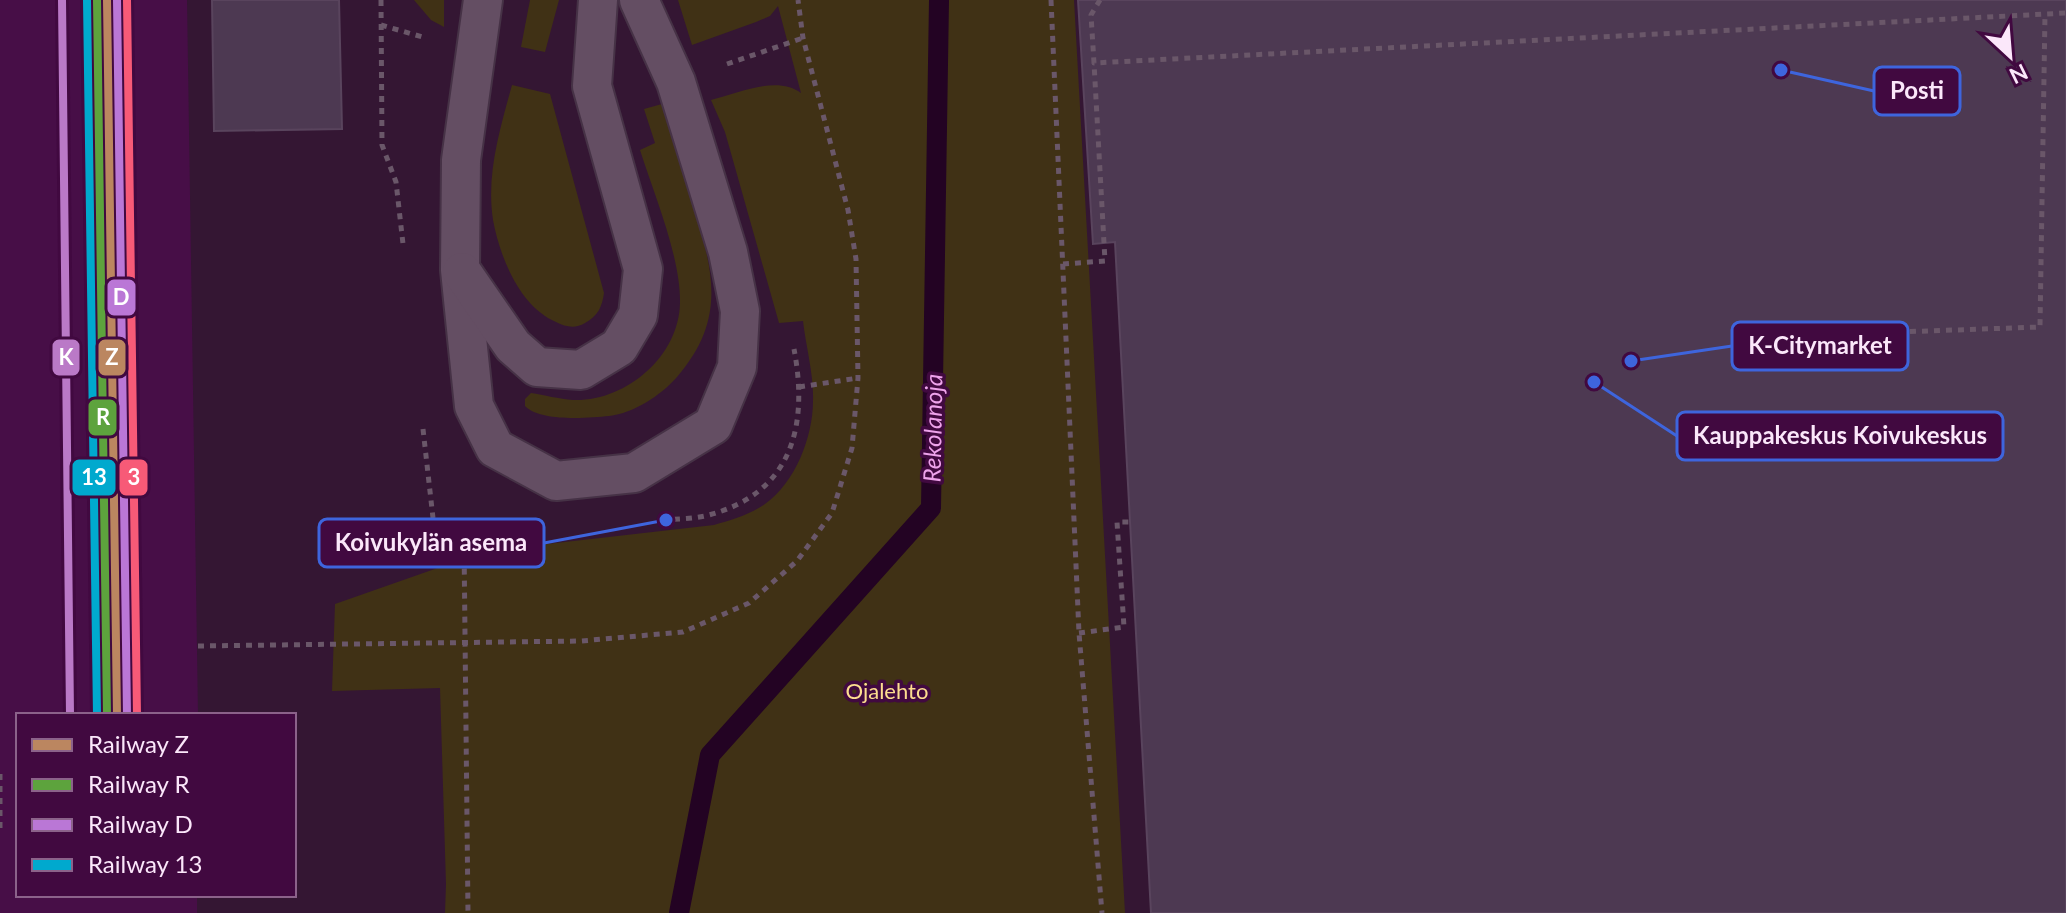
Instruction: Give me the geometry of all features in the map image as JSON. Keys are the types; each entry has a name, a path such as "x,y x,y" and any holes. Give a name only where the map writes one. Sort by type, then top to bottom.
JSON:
{"lane":[{"path":"483,0 461,160 460,270 474,406 495,448 556,481 634,473 713,425 737,367 740,311 728,252 676,82 639,0"},
{"path":"460,270 513,346 537,367 581,370 619,347 638,315 643,269 592,86 598,0"}],"path":[{"path":"381,0 382,145 396,182 405,259"},
{"path":"1051,0 1079,633 1102,913"},
{"path":"1063,264 1105,261 1091,15 1100,0"},
{"path":"1094,63 2066,13"},
{"path":"1898,332 2040,327 2045,14"},
{"path":"717,68 803,38"},
{"path":"799,387 858,378"},
{"path":"423,427 433,518 443,530 464,542 468,913"},
{"path":"1079,633 1124,627 1117,522 1130,522"},
{"path":"198,646 466,641"},
{"path":"0,774 0,830"}],"shaded area":[{"path":"0,0 187,0 198,713 16,713 16,897 197,897 197,913 0,913"}],"green space":[{"path":"414,0 444,0 444,27 431,20"},
{"path":"530,0 559,0 545,52 521,47"},
{"name":"Ojalehto","path":"678,0 1074,0 1125,913 445,913 440,688 332,691 335,604 486,551 714,525 765,504 793,472 806,444 813,401 803,321 779,323 725,132 711,100 769,85 791,88 801,93 778,6 770,16 692,45"},
{"path":"512,85 550,94 604,293 596,314 578,326 556,322 532,305 513,279 496,234 491,186 499,135"},
{"path":"662,104 710,269 710,312 704,333 677,377 655,397 637,407 618,414 589,418 553,417 532,411 525,406 525,399 531,393 573,400 612,393 646,372 670,341 677,323 679,285 666,226 640,150 655,143 644,109"}],"building":[{"path":"212,0 339,0 342,129 214,131"},
{"path":"1078,0 2066,0 2066,913 1151,913 1115,242 1093,244"}],"waterway":[{"name":"Rekolanoja","path":"679,913 710,755 931,508 939,0"}],"rail line":[{"name":"13","path":"87,0 97,713"},
{"name":"R","path":"97,0 107,713"},
{"name":"Z","path":"107,0 117,713"},
{"name":"D","path":"117,0 127,713"}],"transit line":[{"name":"K","path":"62,0 70,713"},
{"name":"3","path":"127,0 137,713"}],"place":[{"name":"Posti","path":"1781,70"},
{"name":"K-Citymarket","path":"1631,361"},
{"name":"Kauppakeskus Koivukeskus","path":"1594,382"},
{"name":"Koivukylän asema","path":"666,520"}]}
